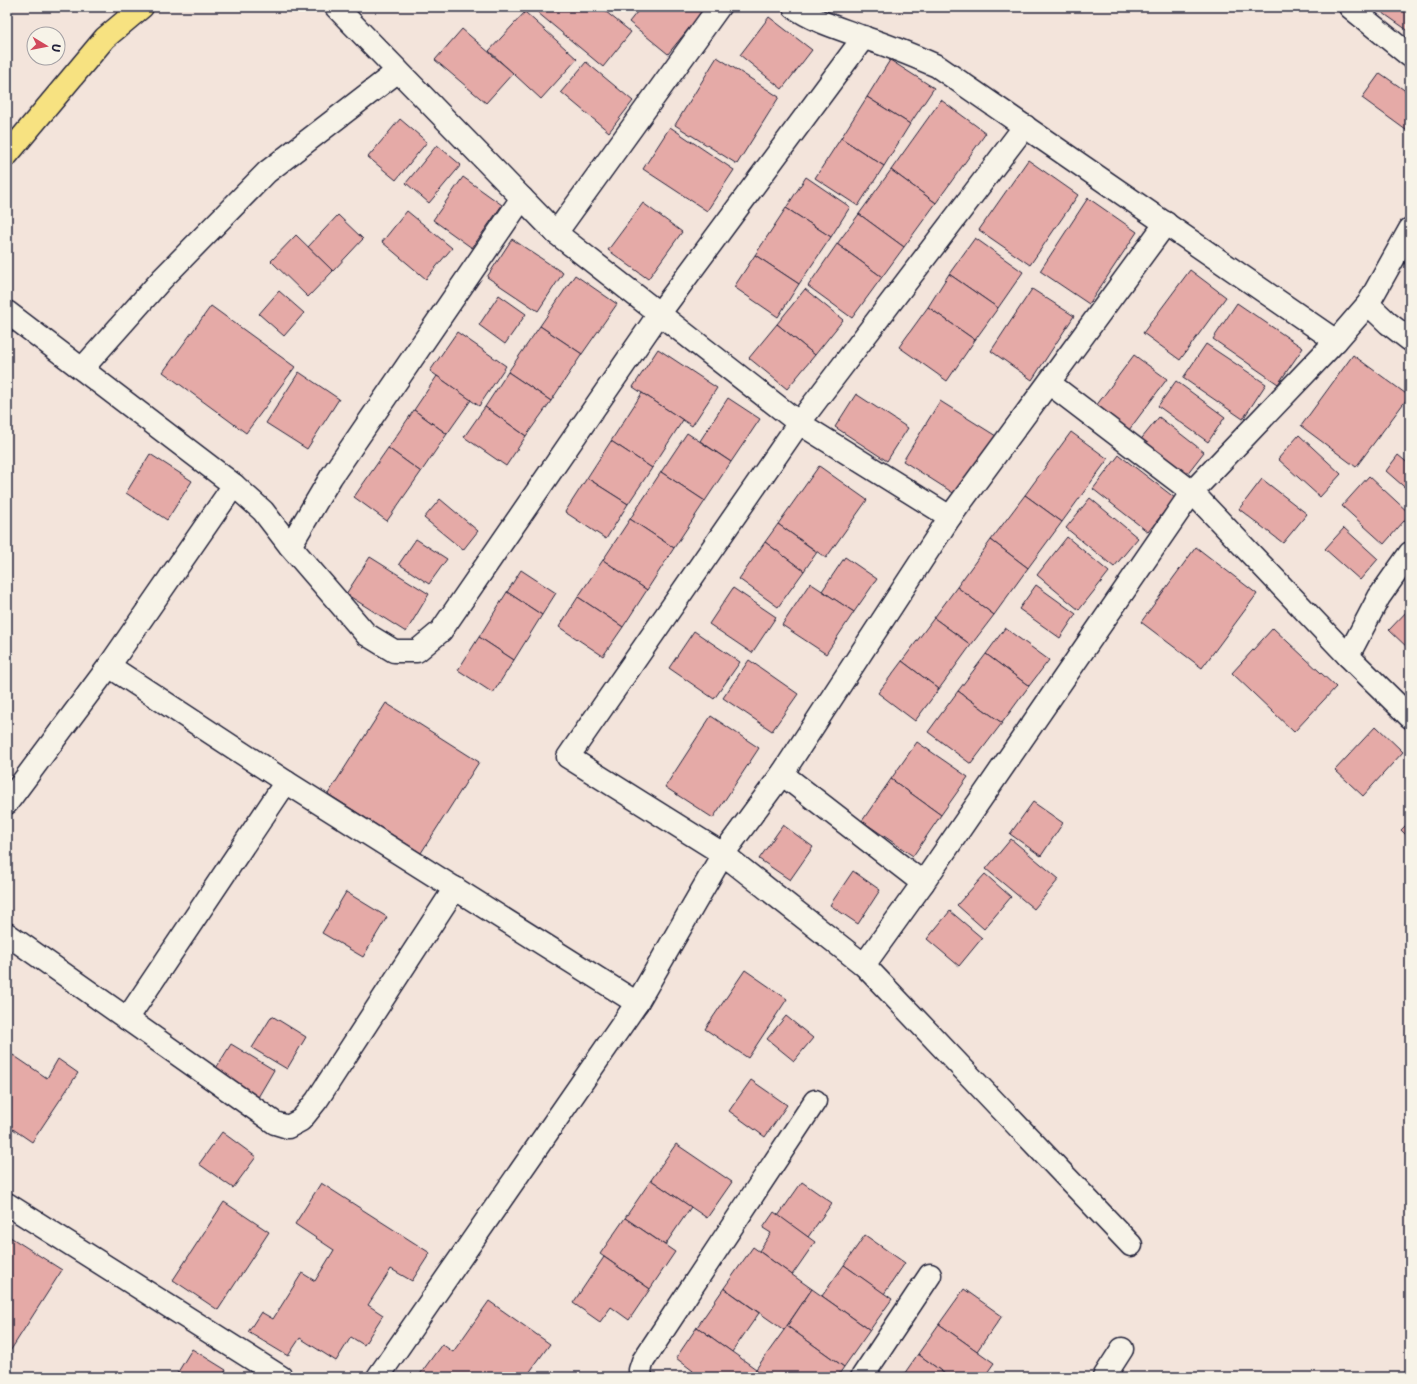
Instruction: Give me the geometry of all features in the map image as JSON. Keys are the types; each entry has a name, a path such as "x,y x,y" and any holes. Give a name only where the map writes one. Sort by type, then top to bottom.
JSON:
{"main road":[{"path":"7,155 105,38 142,7"}],"street":[{"path":"336,7 556,232 799,423 950,517"},
{"path":"556,232 719,7"},
{"path":"1350,7 1410,56"},
{"path":"801,9 835,27 938,66 1336,341"},
{"path":"7,312 234,485 263,511 290,546 366,634 394,651 418,652 441,631 659,314 864,37"},
{"path":"82,369 162,279 266,172 398,71"},
{"path":"1026,126 799,423 568,757 723,854 864,965 1131,1245"},
{"path":"290,546 331,477 522,198"},
{"path":"378,1377 637,1003 723,854 782,774 950,517 1166,223"},
{"path":"864,965 1192,492 1336,341 1368,304 1410,229"},
{"path":"1368,304 1388,323 1410,340"},
{"path":"1049,383 1192,492 1348,656 1410,717"},
{"path":"7,803 109,666 234,485"},
{"path":"1348,656 1380,597 1410,553"},
{"path":"109,666 286,782 637,1003"},
{"path":"782,774 923,882"},
{"path":"127,1019 286,782"},
{"path":"7,934 275,1123 288,1127 301,1120 317,1100 455,888"},
{"path":"641,1377 640,1370 643,1361 815,1101"},
{"path":"7,1204 281,1377"},
{"path":"862,1377 930,1275"},
{"path":"1104,1377 1122,1349"}],"building":[{"path":"531,7 600,7 631,32 603,67"},
{"path":"641,7 706,7 668,54 629,22"},
{"path":"1410,7 1410,32 1376,8"},
{"path":"525,12 577,59 541,99 489,51"},
{"path":"769,17 812,50 782,89 740,55"},
{"path":"462,29 513,73 486,103 435,60"},
{"path":"717,57 779,97 737,164 675,125"},
{"path":"890,60 934,88 910,124 867,97"},
{"path":"586,62 633,101 609,132 561,92"},
{"path":"1380,73 1410,94 1410,133 1362,98"},
{"path":"867,97 910,124 884,166 841,138"},
{"path":"941,100 986,133 936,203 891,170"},
{"path":"400,119 427,142 396,180 368,157"},
{"path":"670,127 734,170 707,211 643,169"},
{"path":"841,138 884,166 858,206 815,178"},
{"path":"437,145 461,165 429,203 406,183"},
{"path":"1028,160 1078,195 1030,265 979,230"},
{"path":"891,170 936,203 904,247 859,214"},
{"path":"463,177 502,205 472,248 433,220"},
{"path":"806,177 850,207 831,237 786,208"},
{"path":"1088,198 1137,232 1089,304 1040,271"},
{"path":"643,203 682,232 648,279 608,250"},
{"path":"786,208 831,237 799,284 755,255"},
{"path":"407,211 452,248 426,279 382,242"},
{"path":"859,214 904,247 882,277 837,244"},
{"path":"338,215 363,239 333,271 308,247"},
{"path":"296,235 333,271 308,297 271,261"},
{"path":"975,238 1023,272 998,308 949,274"},
{"path":"512,239 563,273 538,311 487,277"},
{"path":"837,244 882,277 852,318 808,286"},
{"path":"755,255 799,284 778,317 734,287"},
{"path":"1190,270 1226,297 1180,360 1143,333"},
{"path":"949,274 998,308 975,340 928,307"},
{"path":"575,275 617,304 582,354 540,326"},
{"path":"805,289 843,320 815,355 777,324"},
{"path":"1032,289 1074,316 1032,380 991,351"},
{"path":"279,291 304,313 284,336 259,314"},
{"path":"499,295 526,314 505,344 479,325"},
{"path":"1237,303 1303,348 1278,384 1213,339"},
{"path":"211,306 295,367 246,433 163,372"},
{"path":"928,307 975,340 947,381 899,347"},
{"path":"777,324 815,355 787,389 749,358"},
{"path":"540,326 582,354 551,401 508,372"},
{"path":"457,332 506,366 479,406 430,371"},
{"path":"1206,344 1266,384 1243,419 1183,378"},
{"path":"658,349 717,388 692,426 633,387"},
{"path":"1134,355 1167,379 1129,430 1096,406"},
{"path":"1353,355 1409,396 1356,467 1301,426"},
{"path":"299,372 339,399 307,449 266,423"},
{"path":"508,372 551,401 526,436 485,407"},
{"path":"437,376 471,400 447,434 414,410"},
{"path":"1176,381 1225,417 1208,442 1158,406"},
{"path":"642,393 683,420 652,468 611,441"},
{"path":"856,394 908,428 887,461 835,427"},
{"path":"728,398 760,419 731,462 700,441"},
{"path":"940,401 996,436 958,496 903,461"},
{"path":"485,407 526,436 506,466 464,437"},
{"path":"414,410 447,434 421,472 388,448"},
{"path":"1159,417 1204,452 1183,479 1138,443"},
{"path":"1071,432 1108,459 1062,522 1025,495"},
{"path":"687,433 731,462 705,501 661,472"},
{"path":"1299,435 1341,474 1320,497 1278,459"},
{"path":"611,441 652,468 628,504 587,478"},
{"path":"388,448 421,472 387,521 354,497"},
{"path":"150,454 192,481 167,520 126,493"},
{"path":"1119,455 1175,498 1148,532 1093,489"},
{"path":"1398,455 1410,465 1410,492 1386,471"},
{"path":"819,466 867,500 826,558 778,524"},
{"path":"661,472 705,501 674,548 630,519"},
{"path":"1369,476 1410,514 1384,544 1342,506"},
{"path":"587,478 628,504 606,539 565,512"},
{"path":"1262,479 1307,514 1283,543 1239,509"},
{"path":"1025,495 1062,522 1028,568 991,540"},
{"path":"1090,498 1138,538 1114,567 1066,528"},
{"path":"440,499 478,531 463,550 424,518"},
{"path":"630,519 674,548 647,590 603,560"},
{"path":"778,524 817,552 804,571 765,542"},
{"path":"1344,528 1378,559 1360,580 1325,549"},
{"path":"1067,537 1109,572 1079,610 1037,575"},
{"path":"416,539 447,559 429,584 399,564"},
{"path":"991,540 1028,568 994,615 957,587"},
{"path":"765,542 804,571 778,607 739,579"},
{"path":"1196,547 1257,594 1202,668 1141,622"},
{"path":"370,557 429,594 406,632 346,594"},
{"path":"845,557 877,579 854,612 822,591"},
{"path":"603,560 647,590 623,627 578,597"},
{"path":"521,570 556,593 542,615 507,592"},
{"path":"810,583 854,612 826,654 782,625"},
{"path":"1036,585 1076,614 1060,638 1019,609"},
{"path":"957,587 994,615 971,645 934,618"},
{"path":"733,588 776,617 752,653 709,624"},
{"path":"507,592 542,615 514,660 479,637"},
{"path":"578,597 623,627 603,656 559,627"},
{"path":"1410,608 1410,650 1389,630"},
{"path":"934,618 971,645 939,689 902,661"},
{"path":"1005,628 1049,660 1029,686 986,654"},
{"path":"1273,628 1336,687 1294,732 1232,673"},
{"path":"694,631 740,662 714,699 669,668"},
{"path":"479,637 514,660 493,693 458,670"},
{"path":"986,654 1029,686 1002,723 958,691"},
{"path":"749,660 798,694 772,731 723,698"},
{"path":"902,661 939,689 915,721 878,693"},
{"path":"958,691 1002,723 971,764 928,732"},
{"path":"386,703 479,762 421,853 328,794"},
{"path":"711,716 759,748 713,818 665,787"},
{"path":"1376,726 1403,752 1363,796 1335,770"},
{"path":"917,742 968,777 941,815 891,779"},
{"path":"891,779 941,815 913,856 862,821"},
{"path":"1033,802 1063,823 1041,856 1010,834"},
{"path":"1410,821 1410,839 1401,830"},
{"path":"783,825 813,847 790,880 759,859"},
{"path":"1011,839 1059,879 1034,909 986,869"},
{"path":"853,871 880,890 858,924 830,905"},
{"path":"985,874 1011,897 984,929 957,905"},
{"path":"346,892 387,917 363,957 322,933"},
{"path":"950,911 982,938 959,966 927,939"},
{"path":"745,970 787,999 748,1058 705,1029"},
{"path":"272,1016 306,1037 287,1069 252,1048"},
{"path":"786,1016 813,1038 794,1061 767,1039"},
{"path":"231,1044 274,1070 257,1099 213,1073"},
{"path":"13,1055 47,1078 58,1059 78,1073 32,1142 7,1125 7,1064"},
{"path":"751,1080 787,1105 765,1137 729,1111"},
{"path":"222,1132 256,1157 233,1188 199,1164"},
{"path":"676,1144 732,1182 707,1218 651,1180"},
{"path":"651,1180 691,1207 665,1245 625,1218"},
{"path":"802,1182 832,1203 808,1237 778,1216"},
{"path":"321,1183 430,1253 412,1281 391,1269 368,1305 383,1315 364,1345 351,1337 336,1361 300,1338 288,1356 248,1332 261,1312 273,1319 302,1273 315,1281 334,1250 295,1224"},
{"path":"224,1202 269,1232 218,1310 173,1280"},
{"path":"774,1212 815,1242 792,1275 759,1251 771,1233 763,1228"},
{"path":"625,1218 675,1252 650,1289 600,1254"},
{"path":"7,1235 62,1270 7,1356"},
{"path":"865,1235 905,1263 884,1294 844,1265"},
{"path":"753,1247 812,1289 784,1330 724,1288"},
{"path":"604,1257 650,1289 629,1320 611,1307 600,1322 573,1303"},
{"path":"844,1265 892,1299 870,1330 822,1296"},
{"path":"724,1288 759,1313 732,1352 697,1327"},
{"path":"812,1289 870,1330 844,1367 787,1326"},
{"path":"964,1289 1002,1316 977,1351 939,1324"},
{"path":"489,1301 550,1344 526,1377 418,1377 442,1344 453,1352"},
{"path":"939,1324 994,1363 984,1377 949,1377 918,1354"},
{"path":"787,1326 844,1367 837,1377 767,1377 756,1369"},
{"path":"697,1327 756,1369 751,1377 689,1377 693,1371 676,1358"},
{"path":"192,1349 226,1370 222,1377 175,1377"},
{"path":"918,1354 937,1368 949,1377 902,1377"},
{"path":"756,1369 767,1377 751,1377"},
{"path":"7,1370 18,1377 7,1377"}]}
